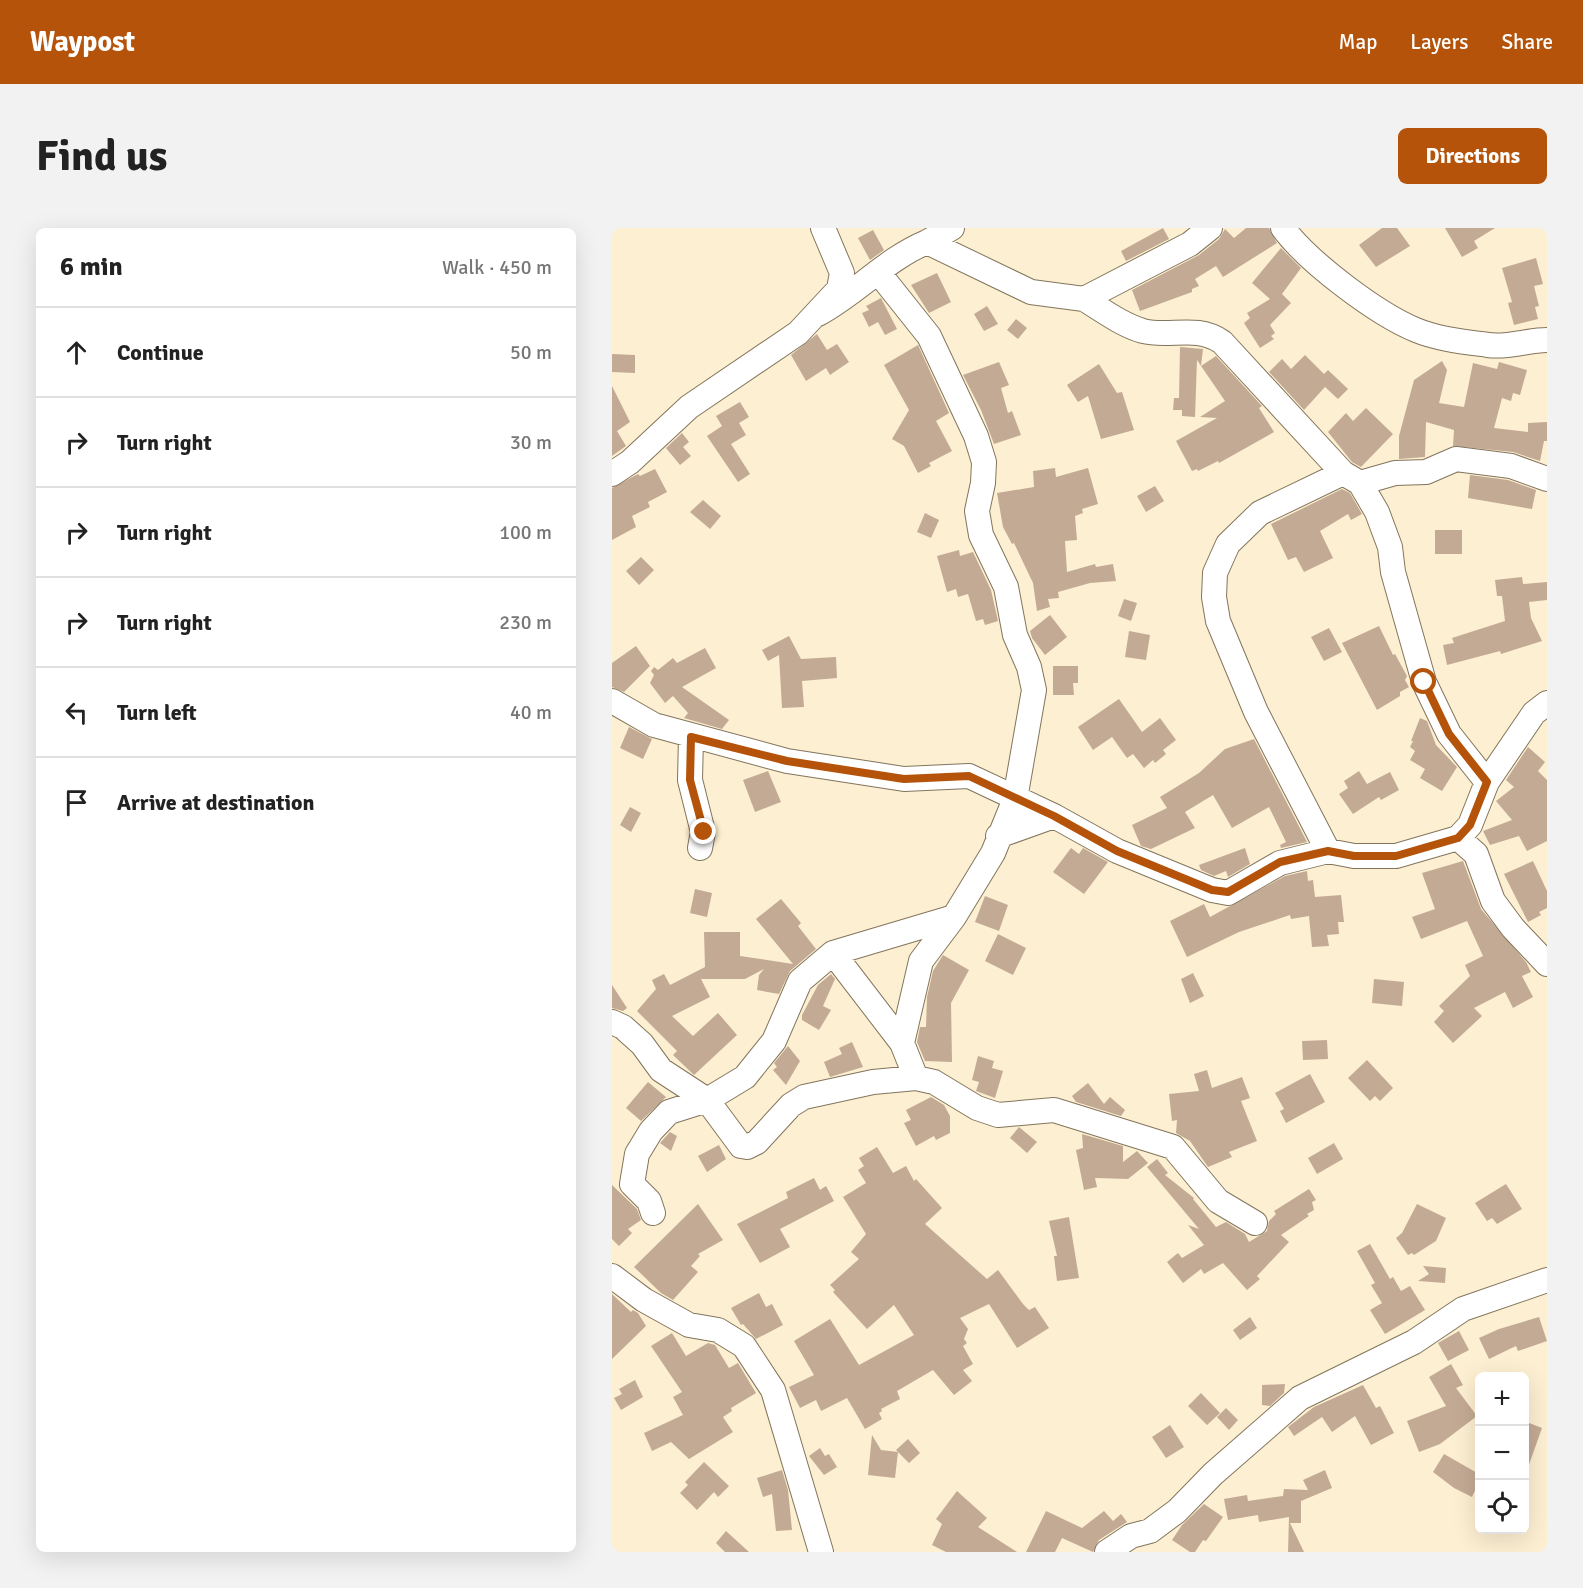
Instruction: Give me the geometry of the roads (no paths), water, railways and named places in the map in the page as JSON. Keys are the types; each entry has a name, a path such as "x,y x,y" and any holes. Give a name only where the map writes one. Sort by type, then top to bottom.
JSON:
{"street":[{"path":"612,474 630,462 689,407 798,333 818,314 839,289 842,273 823,228"},
{"path":"818,314 840,302 902,252 927,242 952,228"},
{"path":"1084,299 1190,244 1210,228"},
{"path":"1283,228 1291,240 1340,282 1392,318 1418,331 1490,346 1547,340"},
{"path":"927,242 1031,292 1084,299 1144,331 1180,331 1212,335 1222,342 1352,478 1377,512 1390,547 1393,572 1424,682 1449,734 1487,782"},
{"path":"878,272 928,336 976,436 984,462 983,483 977,511 981,535 1006,587 1015,635 1029,667 1035,690 1015,799 998,836 993,854 954,917 921,961 902,1043"},
{"path":"1328,851 1256,712 1218,621 1214,597 1215,573 1228,544 1260,513 1352,478 1426,472 1456,459 1511,466 1547,479"},
{"path":"612,701 654,725 691,737 787,761 904,779 969,776 1054,816 1117,851 1212,890 1228,892 1280,862 1328,851 1354,856 1396,856 1458,838 1470,825 1487,782 1534,712 1547,703"},
{"path":"691,737 690,780 704,832 700,848"},
{"path":"998,836 1054,816"},
{"path":"1458,838 1476,854 1494,901 1513,928 1547,964"},
{"path":"653,1213 649,1201 632,1184 638,1154 651,1131 669,1112 707,1100 745,1077 774,1041 800,981 833,953 954,917"},
{"path":"833,953 902,1043 916,1078"},
{"path":"612,1022 623,1027 642,1044 661,1070 707,1100 741,1146 747,1147 757,1142 791,1105 804,1097 873,1082 916,1078 934,1082 976,1108 998,1114 1054,1110 1173,1147 1218,1201 1255,1223"},
{"path":"612,1276 644,1300 689,1325 718,1330 744,1346 773,1390 821,1552"},
{"path":"1107,1552 1131,1536 1150,1531 1177,1511 1213,1474 1300,1398 1414,1342 1463,1309 1547,1280"}]}
